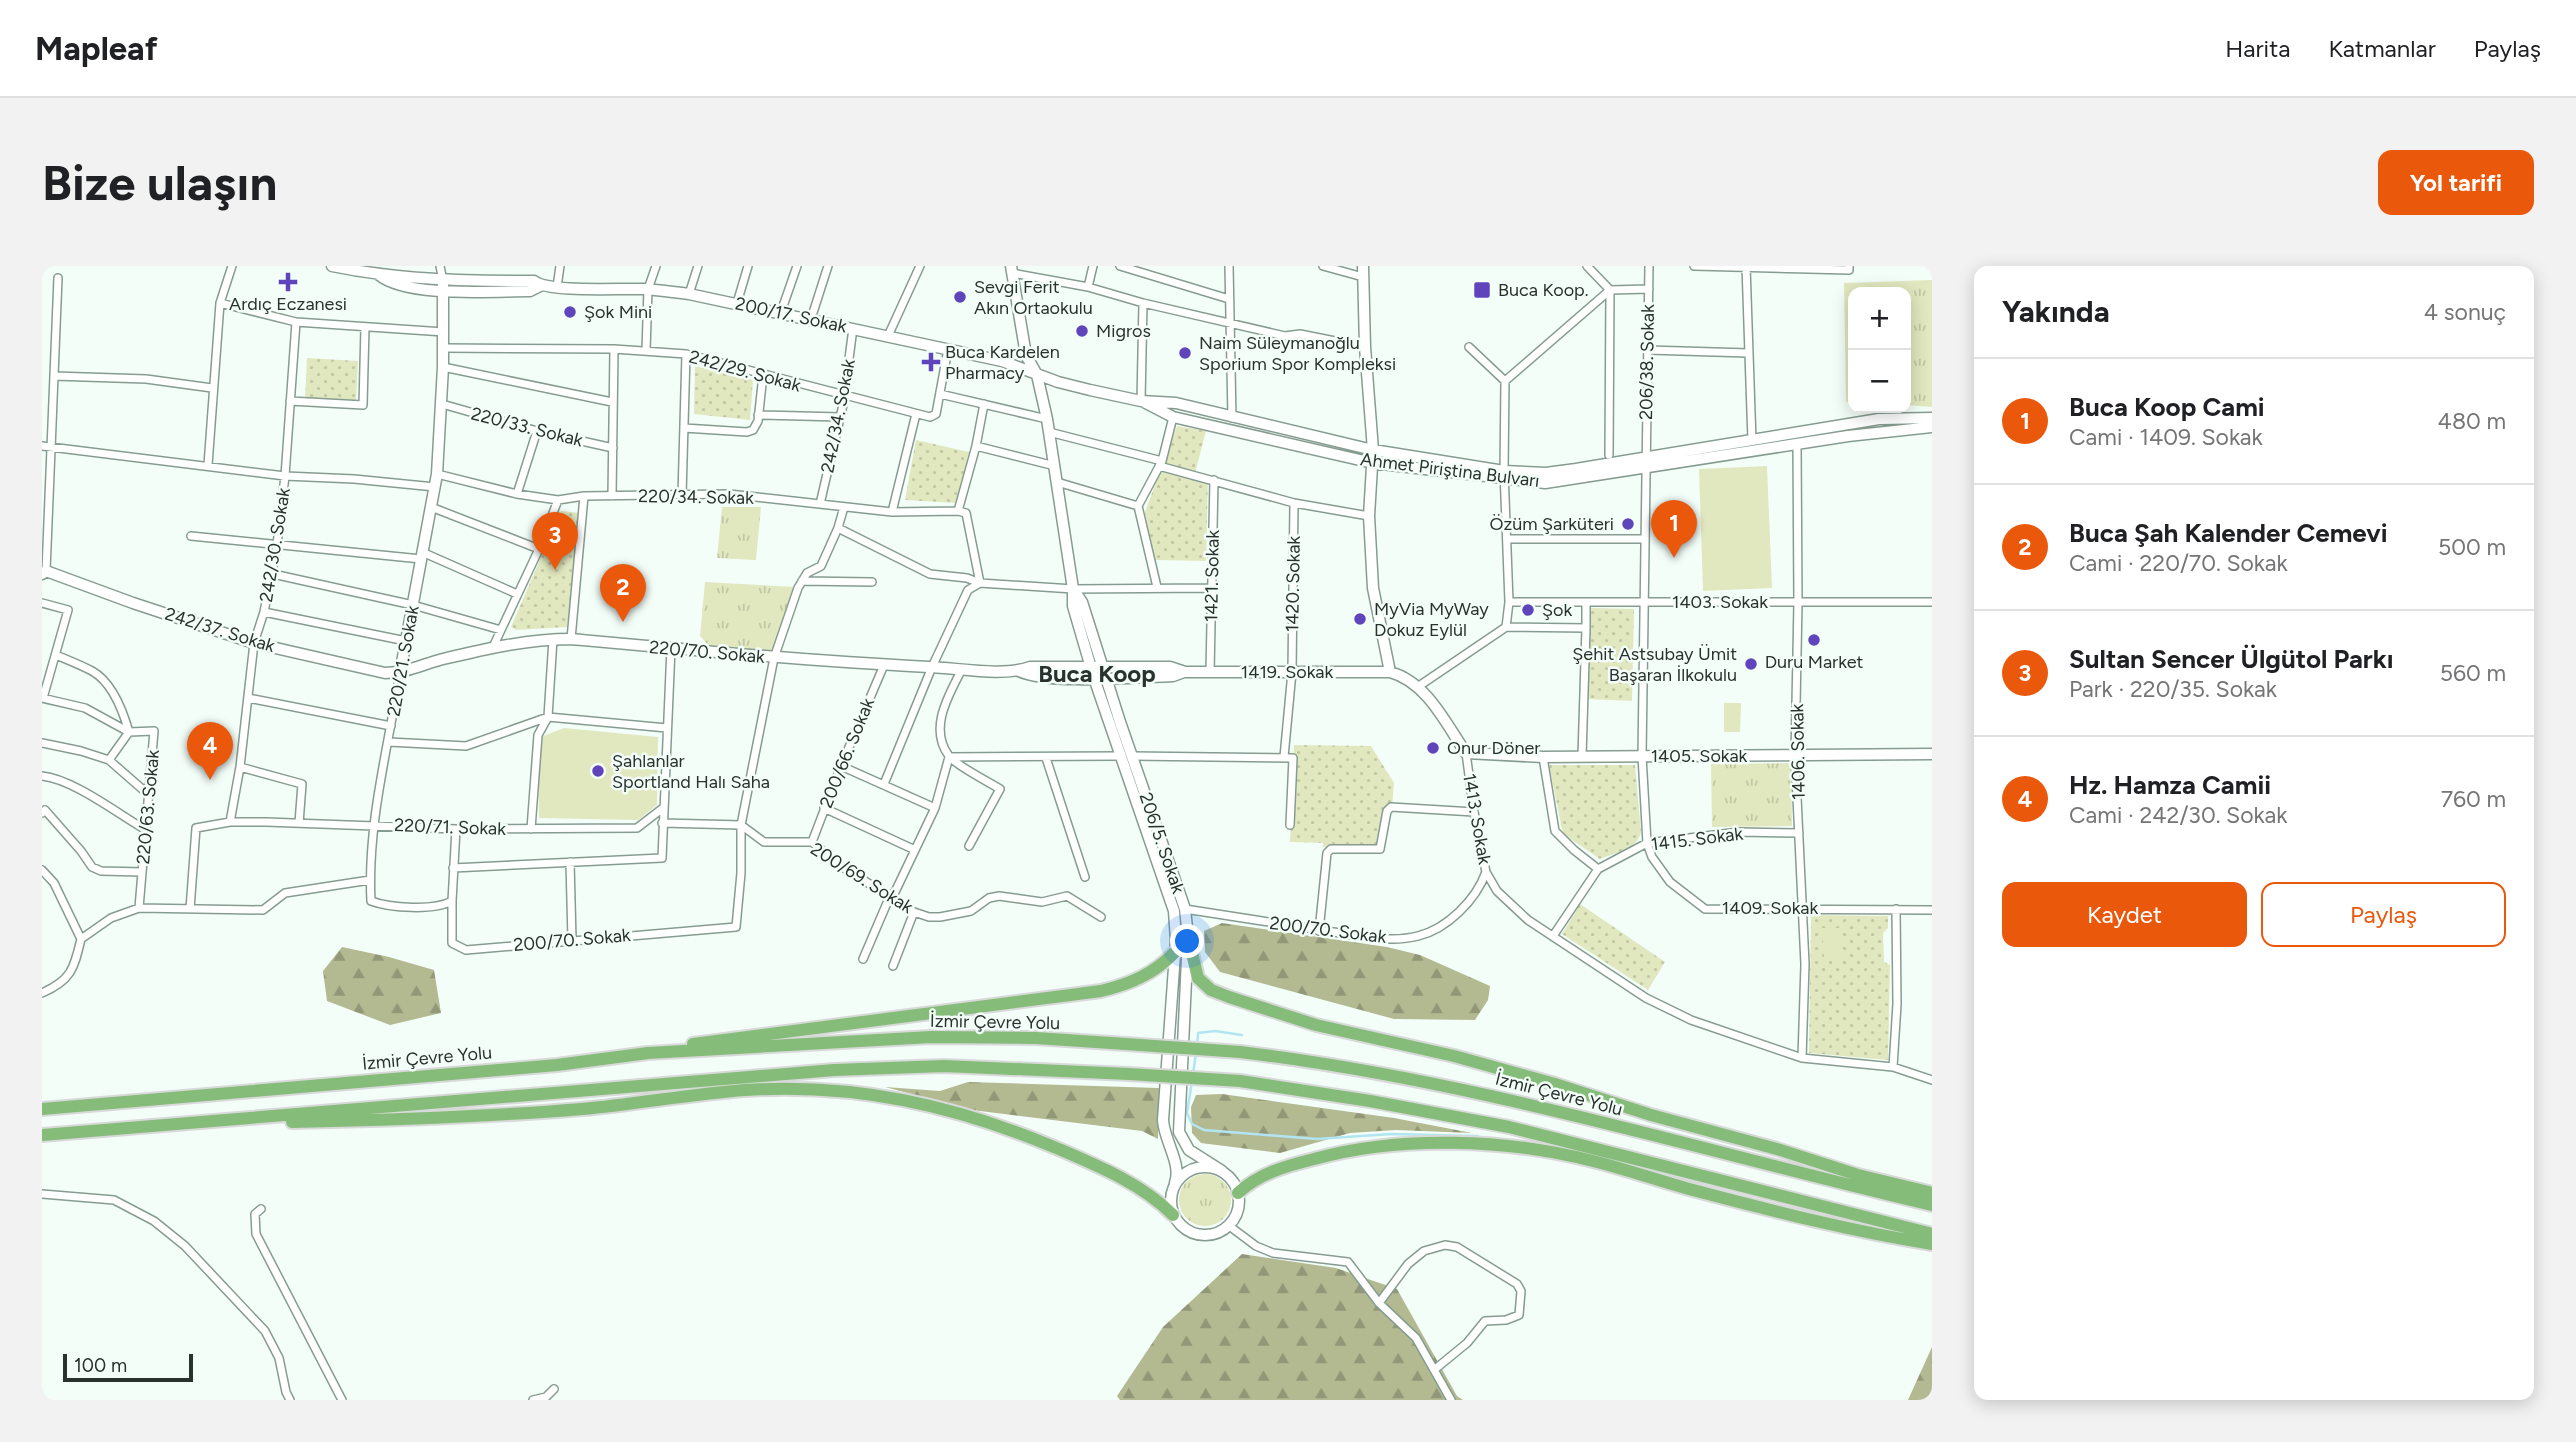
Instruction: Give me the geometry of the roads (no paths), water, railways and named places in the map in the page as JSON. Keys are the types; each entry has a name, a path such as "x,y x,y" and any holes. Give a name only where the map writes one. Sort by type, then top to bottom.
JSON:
{"highway":[{"path":"1188,937 1198,978 1211,990 1228,997 1316,1025 1454,1056 1555,1084 1858,1175 1932,1193"},
{"path":"648,1053 717,1040 1101,991 1138,980 1163,964 1175,952"},
{"name":"İzmir Çevre Yolu","path":"42,1109 557,1065 648,1053 931,1037 1036,1038 1240,1052 1371,1072 1513,1100 1932,1205"},
{"path":"42,1135 834,1070 944,1066 1129,1074 1240,1081 1370,1101 1509,1127 1932,1234"},
{"path":"176,1124 442,1119 584,1109 744,1090 790,1088 858,1091 926,1103 1003,1126 1101,1168 1157,1199 1173,1214"},
{"path":"1238,1193 1265,1174 1348,1151 1418,1145 1497,1145 1591,1160 1738,1201 1882,1236 1932,1244"}],"main road":[{"name":"200/17. Sokak","path":"332,266 379,275 389,273 443,286 534,281 540,286 648,289 689,294 1002,361 1037,375"},
{"path":"1363,266 1365,347 1373,450 1369,516 1373,588 1390,672"},
{"name":"206/5. Sokak","path":"1012,270 1026,355 1037,375 1048,419 1073,589 1073,606 1185,909 1188,937 1179,1132 1189,1150 1222,1171"},
{"name":"220/21. Sokak","path":"400,673 437,474 442,404 443,286"},
{"name":"Ahmet Piriştina Bulvarı","path":"1037,375 1141,401 1176,403 1373,450 1545,483 1848,436 1932,427"},
{"name":"Ahmet Piriştina Bulvarı","path":"1141,401 1173,417 1373,463 1504,475 1546,473 1879,419 1932,418"},
{"name":"242/37. Sokak","path":"44,573 254,643 385,673 400,673"},
{"name":"220/70. Sokak","path":"400,673 430,662 493,647 571,639 774,658 962,669 1019,671 1030,667 1098,673"},
{"name":"1419. Sokak","path":"1098,673 1173,676 1185,672 1390,672"},
{"name":"1413. Sokak","path":"1390,672 1419,686 1466,754"},
{"name":"1405. Sokak","path":"1466,754 1543,757 1932,754"},
{"name":"206/5. Sokak","path":"1127,756 1174,911 1175,952 1163,1120 1166,1140 1177,1168 1175,1184"},
{"path":"1209,1167 1222,1171 1232,1181 1238,1193 1237,1210 1228,1225 1217,1232 1198,1234 1181,1225 1173,1214 1170,1202 1175,1184 1184,1173 1196,1168 1209,1167"}],"street":[{"path":"208,465 220,303 232,266"},
{"name":"220/21. Sokak","path":"440,266 443,286"},
{"path":"557,287 560,266"},
{"path":"646,351 648,289 656,266"},
{"path":"689,294 698,266"},
{"path":"737,303 748,266"},
{"path":"781,312 797,266"},
{"path":"811,319 828,266"},
{"path":"888,336 920,266"},
{"path":"1087,287 1093,266"},
{"path":"1120,266 1141,269 1229,299"},
{"path":"1323,266 1363,277"},
{"path":"1587,266 1610,290 1609,455"},
{"name":"206/38. Sokak","path":"1646,457 1649,266"},
{"path":"1694,266 1849,268"},
{"path":"1227,267 1231,324 1232,418"},
{"path":"1746,267 1752,441"},
{"path":"1012,270 1286,336 1300,334 1365,347"},
{"path":"44,573 46,446 54,376 58,278"},
{"path":"1505,382 1610,290 1649,289"},
{"path":"220,303 296,322 444,332"},
{"path":"1141,401 1143,303"},
{"name":"242/30. Sokak","path":"230,822 240,767 254,643 273,574 277,545 285,476 296,322"},
{"path":"290,401 363,405 365,327"},
{"name":"242/34. Sokak","path":"820,504 844,397 853,328"},
{"path":"1469,347 1505,382 1507,627"},
{"name":"242/29. Sokak","path":"443,348 614,349 686,354 916,414"},
{"path":"612,496 614,349"},
{"path":"892,512 916,414 930,417 936,414 948,349"},
{"path":"1648,350 1748,353"},
{"path":"682,495 686,354"},
{"path":"443,367 612,402"},
{"path":"684,428 750,432 756,427 763,375"},
{"path":"54,376 146,379 212,388"},
{"path":"940,394 1048,419"},
{"name":"220/33. Sokak","path":"442,404 537,431 612,448"},
{"path":"979,583 966,513 958,511 976,446 984,404"},
{"path":"758,415 840,417"},
{"path":"1157,587 1138,506 1161,464 1173,417"},
{"path":"517,494 537,431"},
{"path":"1049,432 1294,503 1369,516"},
{"path":"46,446 285,476 435,487"},
{"path":"976,446 1055,466"},
{"name":"1406. Sokak","path":"1797,446 1796,756 1805,964 1802,1058"},
{"name":"1409. Sokak","path":"1646,457 1643,756 1647,843 1652,857 1670,881 1705,909 1932,910"},
{"name":"220/34. Sokak","path":"437,474 517,494 558,500 584,496 729,495 892,512 958,511"},
{"name":"1421. Sokak","path":"1210,672 1214,480"},
{"path":"1057,482 1138,506"},
{"path":"571,639 584,496"},
{"path":"493,647 539,549 558,500"},
{"name":"1420. Sokak","path":"1290,825 1293,758 1284,757 1292,672 1294,503"},
{"path":"431,507 539,549"},
{"path":"662,823 741,825 774,658 802,581 807,573 821,566 844,507"},
{"path":"838,527 930,574 967,578 979,583 1073,589 1211,588"},
{"path":"191,536 421,556 517,594"},
{"path":"1508,539 1645,539"},
{"path":"273,574 413,605 501,630"},
{"path":"802,581 872,582"},
{"path":"884,784 932,667 968,590 979,583"},
{"name":"1403. Sokak","path":"1508,601 1932,602"},
{"path":"42,603 68,610 43,698 85,708 129,732"},
{"path":"1582,756 1586,603"},
{"path":"264,612 406,641"},
{"path":"1419,686 1507,627 1586,628"},
{"path":"531,829 538,735 548,717 553,639"},
{"path":"453,868 662,858 671,648"},
{"path":"56,655 93,671 103,679 120,706 129,732"},
{"name":"200/66. Sokak","path":"812,842 884,665"},
{"path":"863,959 890,896 895,892 935,808 949,757 941,735 940,714 962,669"},
{"name":"220/21. Sokak","path":"370,880 374,825 400,673"},
{"path":"248,698 391,726"},
{"path":"388,742 466,746 548,717 667,728"},
{"name":"220/63. Sokak","path":"129,732 154,731 139,908"},
{"path":"109,760 129,732"},
{"path":"42,743 109,760 149,795"},
{"name":"1413. Sokak","path":"1466,754 1486,872 1497,891 1512,906 1553,936 1646,998 1691,1020 1802,1058 1893,1067 1932,1080"},
{"path":"949,757 1284,757"},
{"path":"949,757 1000,789 969,846"},
{"path":"1543,757 1555,831 1598,869"},
{"path":"1046,758 1085,877"},
{"path":"841,766 935,808"},
{"path":"240,767 302,784 299,823"},
{"path":"42,776 51,777 92,796 146,830"},
{"name":"220/71. Sokak","path":"230,822 456,829 637,828 663,808"},
{"path":"824,808 915,850"},
{"path":"1319,931 1329,850 1335,847 1380,849 1390,808 1474,812"},
{"path":"42,813 45,810 57,822 92,867 101,871 142,873"},
{"path":"190,909 196,828 230,822"},
{"name":"200/69. Sokak","path":"741,825 764,842 812,842 841,866 914,912 940,917 971,911 989,898 999,896 1042,902 1067,896 1101,917"},
{"name":"200/70. Sokak","path":"452,901 453,943 466,950 736,927 741,873 741,825"},
{"path":"81,939 111,918 139,908 263,910 285,893 370,880 371,901 384,906 442,906 452,901 456,829"},
{"name":"1415. Sokak","path":"1553,936 1598,869 1647,843 1739,832 1799,833"},
{"path":"570,862 572,940"},
{"path":"42,870 54,883 81,939 74,969 53,988 42,993"},
{"name":"200/70. Sokak","path":"1185,909 1319,931 1380,938 1420,936 1456,914 1479,887 1486,872"},
{"path":"1893,1067 1896,909"},
{"path":"893,966 914,912"},
{"path":"42,1194 114,1200 154,1221 185,1246 265,1331 279,1358 290,1400"},
{"path":"261,1209 255,1214 256,1234 342,1400"},
{"path":"1228,1225 1256,1246 1272,1253 1348,1262 1379,1304 1416,1338 1451,1400"},
{"path":"1379,1304 1408,1264 1424,1251 1445,1245 1457,1247 1517,1284 1521,1291 1519,1315 1506,1320 1485,1321 1468,1343 1434,1370"},
{"path":"533,1400 546,1397 554,1389"}],"waterway":[{"path":"1197,1046 1198,1033 1215,1031 1242,1035"},
{"path":"1193,1074 1196,1053"},
{"path":"1192,1081 1187,1113 1192,1124 1204,1130 1317,1139 1391,1134 1478,1136"}],"place":[{"name":"Ardıç Eczanesi","path":"288,282"},
{"name":"Buca Koop.","path":"1482,290"},
{"name":"Sevgi Ferit Akın Ortaokulu","path":"960,297"},
{"name":"Şok Mini","path":"570,312"},
{"name":"Migros","path":"1082,331"},
{"name":"Naim Süleymanoğlu Sporium Spor Kompleksi","path":"1185,353"},
{"name":"Buca Kardelen Pharmacy","path":"931,362"},
{"name":"Özüm Şarküteri","path":"1628,524"},
{"name":"Buca Koop Cami","path":"1674,558"},
{"name":"Sultan Sencer Ülgütol Parkı","path":"555,570"},
{"name":"Şok","path":"1528,610"},
{"name":"MyVia MyWay Dokuz Eylül","path":"1360,619"},
{"name":"Buca Şah Kalender Cemevi","path":"623,622"},
{"name":"Duru Market","path":"1814,640"},
{"name":"Şehit Astsubay Ümit Başaran İlkokulu","path":"1751,664"},
{"name":"Onur Döner","path":"1433,748"},
{"name":"Şahlanlar Sportland Halı Saha","path":"598,771"},
{"name":"Hz. Hamza Camii","path":"210,780"}],"district":[{"name":"Buca Koop","path":"1097,674"}]}
